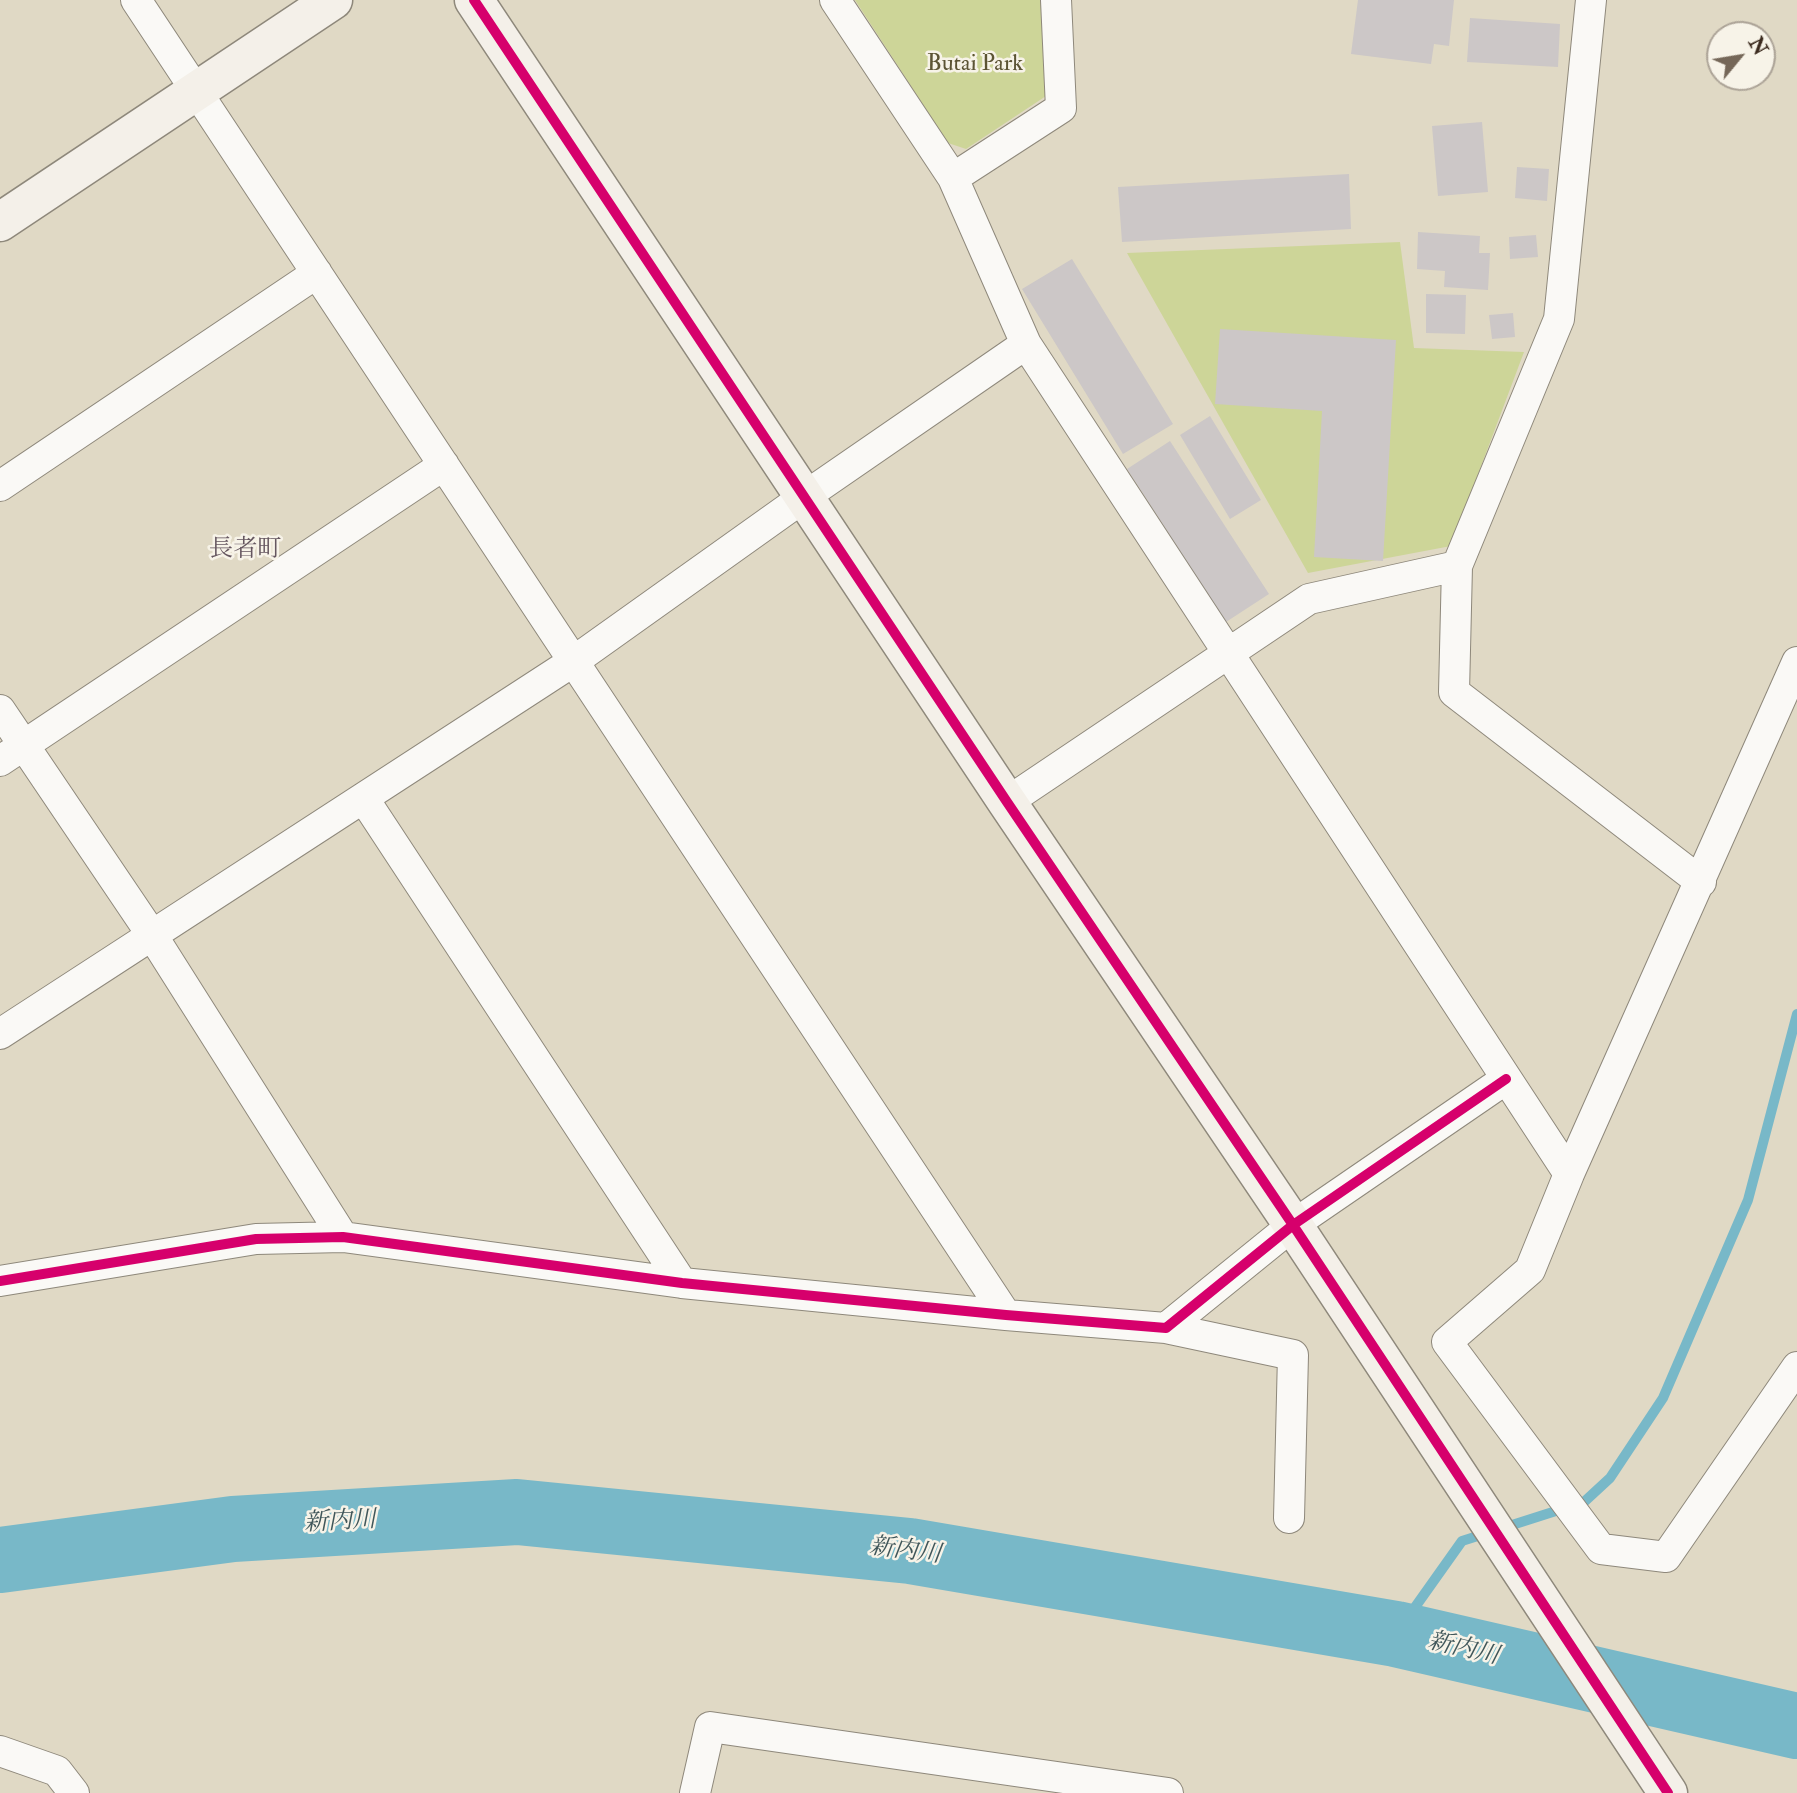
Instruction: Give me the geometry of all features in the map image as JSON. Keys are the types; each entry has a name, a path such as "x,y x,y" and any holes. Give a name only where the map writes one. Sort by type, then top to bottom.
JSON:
{"street":[{"path":"136,0 1006,1315"},
{"path":"0,222 334,0"},
{"path":"474,0 1007,802 1293,1225 1668,1793"},
{"path":"835,0 953,178 1026,344 1569,1174"},
{"path":"953,178 1061,108 1056,0"},
{"path":"1591,0 1559,319 1457,566 1454,692 1701,882"},
{"path":"0,486 317,273"},
{"path":"0,1034 574,661 804,497 1026,344"},
{"path":"12,753 444,465"},
{"path":"1007,802 1309,599 1457,566"},
{"path":"1797,663 1569,1174 1530,1270 1447,1342 1601,1549 1666,1557 1797,1367"},
{"path":"0,710 12,753 152,935 343,1237"},
{"path":"364,799 682,1283"},
{"path":"1166,1328 1293,1225 1506,1079"},
{"path":"0,1281 256,1239 343,1237 682,1283 1166,1328 1293,1355 1289,1518"},
{"path":"695,1793 710,1727 1168,1793"},
{"path":"0,1751 57,1771 74,1793"}],"green space":[{"name":"Butai Park","path":"855,0 1043,0 1046,96 966,149 948,143"},
{"path":"1400,242 1414,348 1524,352 1451,546 1308,573 1127,253"}],"building":[{"path":"1358,0 1454,0 1449,46 1434,44 1431,64 1351,54"},
{"path":"1470,18 1560,24 1558,67 1467,62"},
{"path":"1482,122 1488,192 1438,196 1432,126"},
{"path":"1517,167 1549,169 1547,201 1515,198"},
{"path":"1349,174 1351,229 1122,242 1118,187"},
{"path":"1418,232 1480,236 1479,253 1490,253 1488,290 1444,287 1445,271 1417,269"},
{"path":"1536,235 1538,257 1510,259 1509,237"},
{"path":"1072,259 1173,424 1123,454 1022,289"},
{"path":"1426,294 1466,295 1465,334 1426,333"},
{"path":"1513,313 1515,337 1492,339 1489,315"},
{"path":"1220,329 1396,340 1383,561 1314,557 1322,411 1215,404"},
{"path":"1210,416 1261,500 1230,519 1180,435"},
{"path":"1170,441 1269,594 1226,622 1127,469"}],"waterway":[{"path":"1396,1634 1462,1541 1584,1502 1610,1478 1663,1398 1748,1200 1797,1014"},
{"name":"新内川","path":"0,1560 233,1529 517,1512 910,1551 1396,1634 1797,1726"}],"cycle path":[{"path":"474,0 1007,802 1293,1225 1668,1793"},
{"path":"0,1281 256,1239 343,1237 682,1283 1166,1328 1293,1225 1506,1079"}],"district":[{"name":"長者町","path":"245,551"}]}
